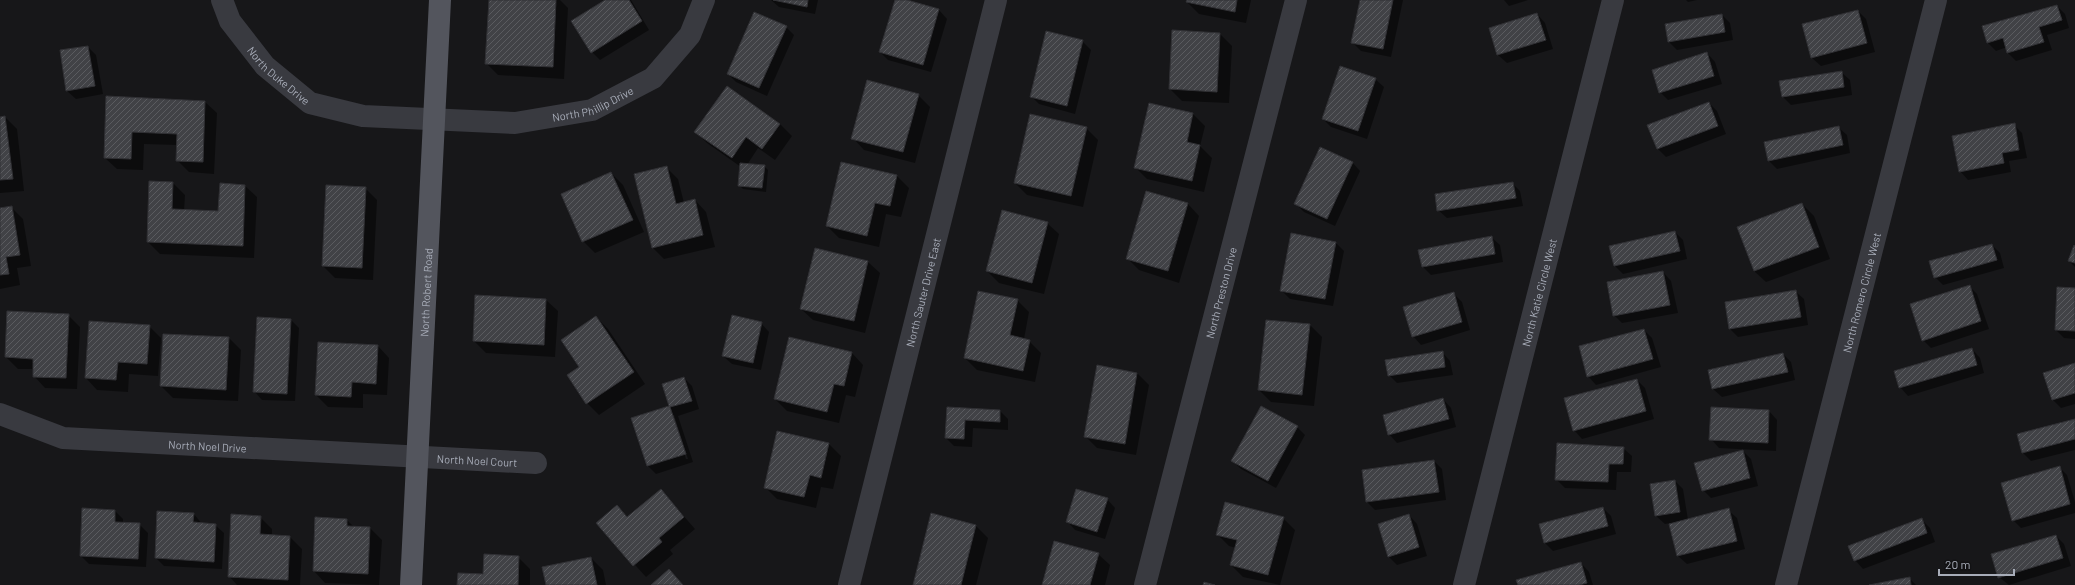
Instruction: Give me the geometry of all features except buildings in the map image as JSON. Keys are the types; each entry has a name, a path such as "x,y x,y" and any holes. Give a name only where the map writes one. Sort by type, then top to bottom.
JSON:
{"main road":[{"name":"North Robert Road","path":"411,585 440,0"}],"street":[{"name":"North Duke Drive","path":"222,0 230,21 265,66 310,103 363,116 435,120"},
{"name":"North Phillip Drive","path":"435,120 515,123 592,110 652,78 690,35 704,0"},
{"name":"North Sauter Drive East","path":"849,585 996,0"},
{"name":"North Preston Drive","path":"1145,585 1296,0"},
{"name":"North Katie Circle West","path":"1464,585 1613,0"},
{"name":"North Romero Circle West","path":"1786,585 1936,0"},
{"name":"North Noel Drive","path":"0,414 64,438 418,458"},
{"name":"North Noel Court","path":"418,458 536,464"}]}
